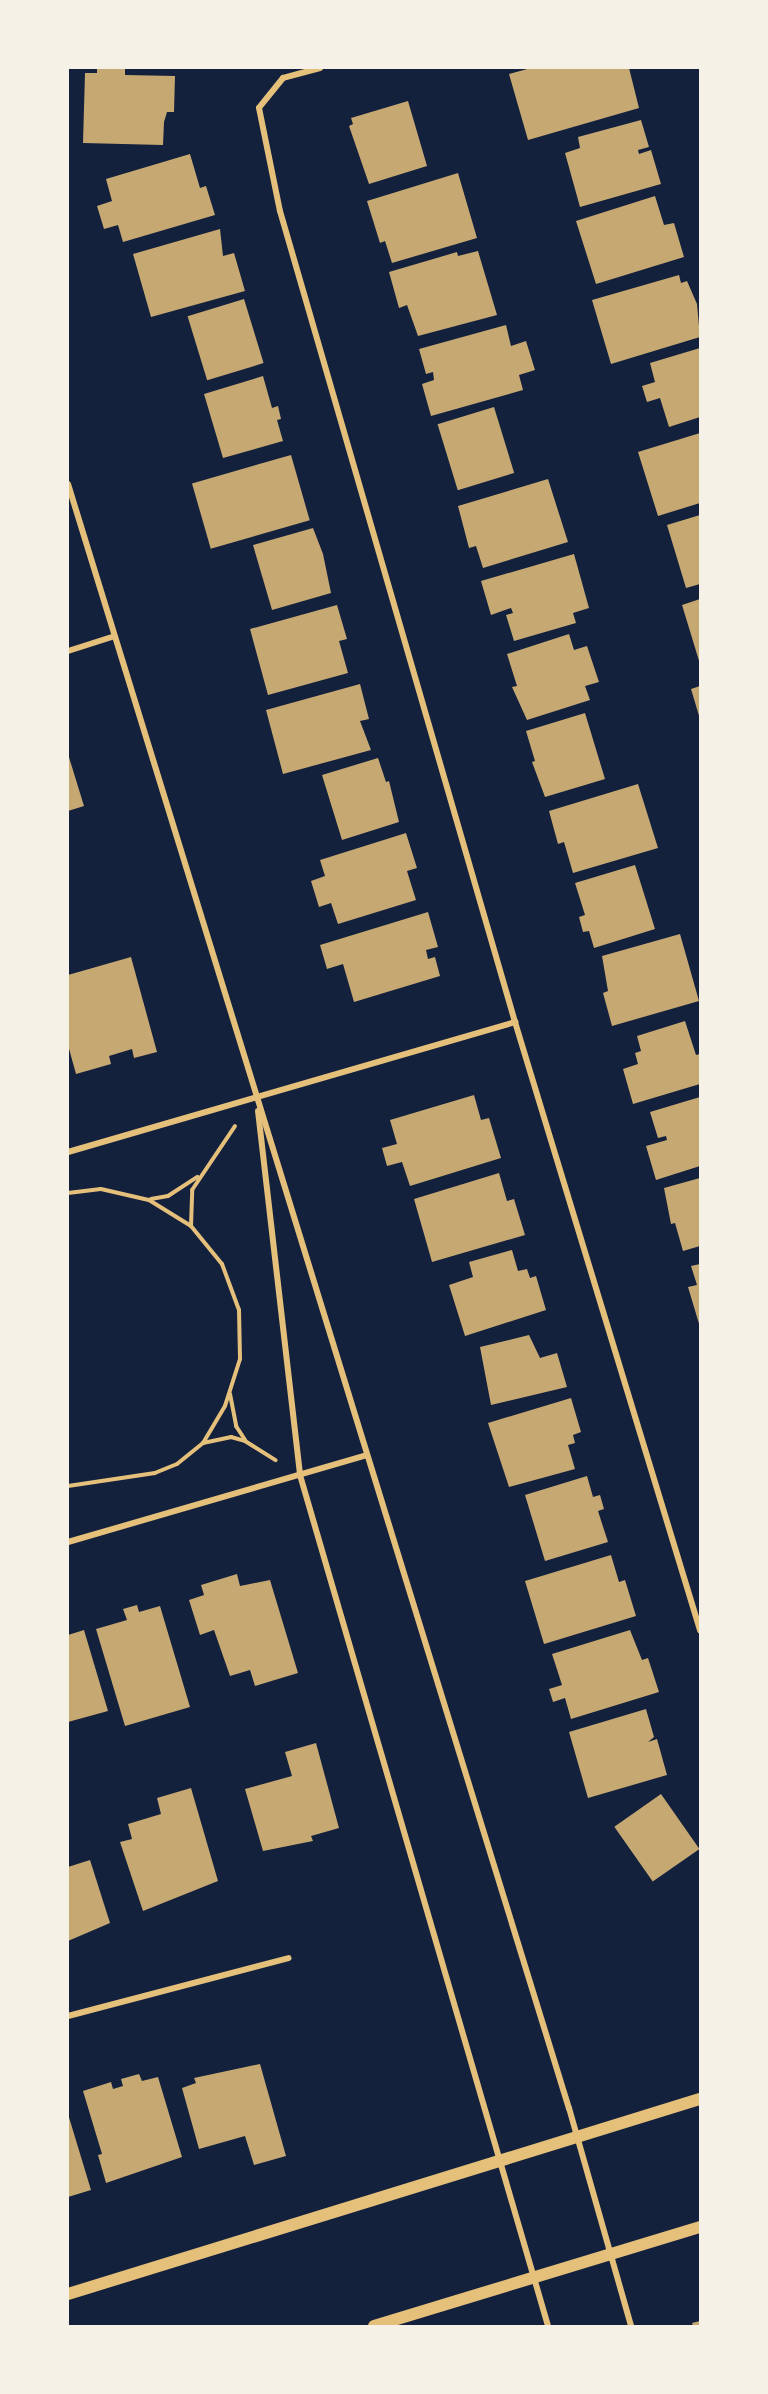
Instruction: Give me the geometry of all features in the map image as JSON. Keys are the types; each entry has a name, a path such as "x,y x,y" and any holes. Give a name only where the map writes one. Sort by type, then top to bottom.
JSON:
{"main road":[{"path":"68,2294 700,2099"},
{"path":"374,2326 700,2227"}],"street":[{"path":"320,68 284,78 259,108 280,212 515,1022 700,1630"},
{"path":"68,484 112,637 578,2137 609,2255 631,2326"},
{"path":"68,651 112,637"},
{"path":"68,1152 515,1022"},
{"path":"256,1096 300,1474 548,2326"},
{"path":"68,1542 367,1455"},
{"path":"68,2016 289,1958"}],"path":[{"path":"149,1200 186,1188 200,1175 256,1096"},
{"path":"191,1226 190,1199 200,1175"},
{"path":"68,1193 101,1189 149,1200 191,1226 222,1264 239,1310 240,1359 230,1392 203,1443 177,1464 155,1473 68,1486"},
{"path":"203,1443 224,1438 245,1441 236,1426 230,1392"}],"building":[{"path":"97,68 125,68 125,75 175,76 174,112 167,112 163,145 83,143 85,73 97,73"},
{"path":"531,68 629,68 639,108 528,140 509,74"},
{"path":"408,101 427,166 369,184 349,126 353,124 351,118"},
{"path":"641,120 649,147 638,150 639,154 651,150 661,184 580,207 565,153 580,148 578,137"},
{"path":"190,154 200,188 206,186 215,215 123,242 118,225 104,229 97,206 112,201 106,179"},
{"path":"458,173 477,238 392,263 385,241 380,243 367,201"},
{"path":"655,196 664,225 674,223 684,257 596,284 576,221"},
{"path":"220,229 223,256 234,253 245,291 151,317 133,254"},
{"path":"478,251 497,315 418,336 407,305 399,308 389,272 457,252 458,256"},
{"path":"679,275 681,283 687,281 697,304 700,337 611,364 592,300"},
{"path":"244,299 264,363 207,380 188,316"},
{"path":"506,325 511,346 526,341 535,370 519,375 523,390 431,416 422,384 434,380 433,372 426,374 419,349"},
{"path":"700,348 700,417 669,427 660,398 647,402 642,386 655,382 650,363"},
{"path":"263,376 272,408 278,406 281,419 277,420 283,441 223,458 204,394"},
{"path":"494,407 514,473 458,490 438,424"},
{"path":"700,433 700,503 658,516 638,452"},
{"path":"291,455 310,520 211,549 192,483"},
{"path":"548,479 568,542 483,568 476,546 469,548 458,506"},
{"path":"700,515 700,584 686,588 667,525"},
{"path":"313,528 323,554 331,593 272,610 253,545"},
{"path":"574,554 589,608 573,613 576,623 514,641 506,615 513,613 511,608 491,615 481,581"},
{"path":"700,599 700,664 682,605"},
{"path":"337,605 347,639 339,641 348,673 268,695 250,629"},
{"path":"569,634 574,650 587,646 599,682 585,686 590,700 527,720 512,687 517,686 507,654"},
{"path":"360,684 369,719 360,721 371,750 283,774 266,710"},
{"path":"700,686 700,719 691,689"},
{"path":"585,713 605,779 545,797 532,762 535,761 526,731"},
{"path":"68,754 84,806 68,811"},
{"path":"378,758 386,782 389,781 399,822 342,840 322,775"},
{"path":"638,784 658,848 573,873 564,842 558,844 549,811"},
{"path":"406,833 417,868 407,871 416,900 338,924 331,903 319,907 311,881 325,876 320,860"},
{"path":"635,865 655,929 594,948 589,931 583,932 579,917 585,915 575,883"},
{"path":"428,912 438,947 426,950 428,959 435,957 440,976 354,1002 343,964 327,969 320,945"},
{"path":"680,934 699,1001 612,1026 603,993 608,991 602,956"},
{"path":"131,957 157,1052 134,1058 132,1049 109,1056 111,1064 76,1074 68,1045 68,975"},
{"path":"685,1021 696,1055 700,1054 700,1084 633,1104 623,1069 638,1064 635,1053 641,1051 637,1036"},
{"path":"474,1095 481,1120 489,1118 501,1158 410,1186 402,1162 387,1166 382,1148 397,1144 390,1120"},
{"path":"700,1097 700,1166 656,1180 646,1146 667,1140 666,1136 658,1138 650,1112"},
{"path":"499,1173 507,1201 514,1199 525,1235 432,1262 414,1199"},
{"path":"700,1178 700,1246 683,1251 675,1223 671,1224 664,1188"},
{"path":"512,1250 518,1271 527,1269 530,1278 536,1276 546,1310 465,1336 449,1285 473,1277 469,1262"},
{"path":"700,1264 700,1327 688,1287 697,1285 691,1266"},
{"path":"529,1335 540,1358 557,1353 567,1387 491,1405 480,1347"},
{"path":"571,1398 581,1432 573,1435 575,1443 568,1445 575,1469 509,1487 488,1423"},
{"path":"587,1476 593,1497 600,1495 604,1509 598,1511 608,1542 545,1561 525,1495"},
{"path":"611,1555 619,1582 625,1580 636,1616 544,1644 525,1581"},
{"path":"237,1574 240,1586 270,1580 298,1673 255,1686 250,1670 230,1676 214,1630 200,1635 189,1600 204,1595 201,1585"},
{"path":"137,1605 139,1612 160,1606 190,1707 125,1726 96,1629 127,1620 123,1609"},
{"path":"84,1630 108,1711 68,1722 68,1635"},
{"path":"630,1630 642,1660 648,1658 659,1692 571,1719 565,1698 553,1702 549,1689 562,1685 552,1654"},
{"path":"646,1709 654,1737 648,1742 657,1739 667,1775 588,1798 569,1732"},
{"path":"316,1743 339,1828 311,1836 313,1841 263,1851 245,1789 292,1776 285,1752"},
{"path":"191,1788 218,1881 143,1911 120,1842 132,1839 128,1824 161,1814 157,1798"},
{"path":"661,1794 699,1849 653,1882 614,1827"},
{"path":"90,1860 110,1923 68,1941 68,1867"},
{"path":"260,2064 286,2156 254,2165 245,2136 199,2149 182,2088 196,2083 194,2078"},
{"path":"139,2074 142,2081 158,2077 182,2157 106,2183 98,2155 102,2154 83,2091 111,2082 113,2089 123,2086 121,2079"},
{"path":"68,2114 91,2190 68,2197"},
{"path":"700,2321 700,2326 693,2326 692,2323"}]}
